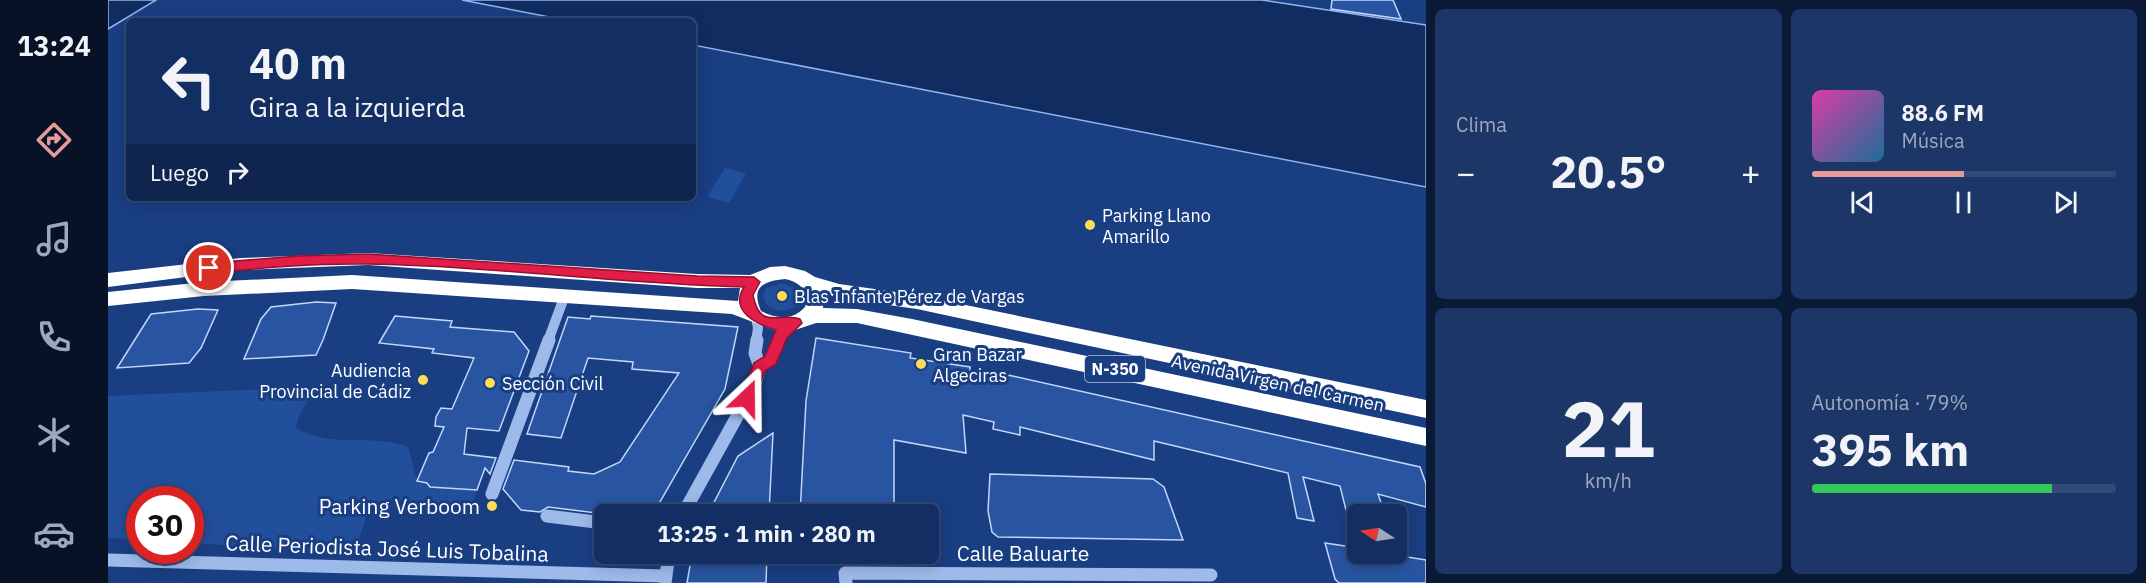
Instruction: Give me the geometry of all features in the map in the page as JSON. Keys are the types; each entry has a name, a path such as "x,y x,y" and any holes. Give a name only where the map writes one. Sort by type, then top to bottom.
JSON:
{"highway":[{"name":"N-350","path":"108,280 241,264 368,259 595,272 697,281 754,282 768,274 785,272 808,282"},
{"name":"N-350","path":"108,299 204,289 352,282 734,307 777,325 799,321"},
{"path":"754,282 746,294 749,308 755,315"},
{"path":"799,321 814,308 816,301 813,288 808,282"},
{"name":"Avenida Virgen del Carmen","path":"808,282 839,291 916,302 1426,409"},
{"name":"Avenida Virgen del Carmen","path":"799,321 813,316 838,314 912,326 1426,437"}],"street":[{"path":"492,494 565,295"},
{"path":"689,504 754,386 760,367 755,353 758,328 755,315"},
{"path":"760,367 770,360 781,334 799,321"},
{"path":"547,516 594,522"},
{"name":"Calle Periodista José Luis Tobalina","path":"108,560 665,580"},
{"path":"665,580 667,564"},
{"name":"Calle Baluarte","path":"846,578 1206,578"}],"shaded area":[{"path":"108,0 156,0 126,18 108,29"},
{"path":"462,0 1262,0 1426,25 1426,187 696,46 696,18 555,18"},
{"path":"725,168 746,173 729,203 707,197"},
{"path":"782,283 797,289 800,297 796,306 781,311 768,305 763,296 766,288"},
{"path":"316,387 299,415 296,428 323,438 381,441 408,447 417,481 427,483 430,487 477,490 472,505 371,501 358,542 296,550 204,544 204,486 126,486 126,539 108,538 108,396"}],"building":[{"path":"1332,0 1393,0 1401,19 1331,9"},
{"path":"316,302 336,303 316,355 244,359 261,319 271,307"},
{"path":"198,309 218,310 201,348 189,363 117,368 151,314"},
{"name":"Sección Civil","path":"395,316 452,321 450,327 514,332 529,351 499,431 467,428 464,454 496,458 490,474 485,468 477,490 430,487 427,483 417,481 444,427 435,426 436,417 441,408 452,409 474,358 432,353 434,349 379,343"},
{"path":"591,316 738,327 725,389 659,504 594,504 594,513 548,507 540,512 521,510 503,489 514,460 569,467 568,471 594,474 620,462 679,373 632,369 633,362 588,358 561,438 527,434 568,317 590,319"},
{"path":"816,338 911,353 910,358 970,367 970,373 1007,381 1008,375 1420,467 1426,484 1426,507 1378,494 1382,504 1347,504 1347,514 1340,486 1303,477 1314,521 1297,518 1288,473 1154,441 1154,460 1020,427 1020,435 993,429 994,422 963,415 966,453 894,440 894,504 801,504 806,401"},
{"path":"773,433 769,504 713,504 738,456"},
{"path":"990,474 1153,479 1164,487 1183,540 998,537 992,532 988,511"},
{"path":"1325,543 1347,546 1347,564 1407,564 1407,557 1426,560 1426,583 1339,583 1335,579"},
{"path":"690,564 767,564 766,583 687,583"}],"place":[{"name":"Parking Llano Amarillo","path":"1090,225"},
{"name":"Blas Infante Pérez de Vargas","path":"782,296"},
{"name":"Gran Bazar Algeciras","path":"921,364"},
{"name":"Audiencia Provincial de Cádiz","path":"423,380"},
{"name":"Sección Civil","path":"490,383"},
{"name":"Parking Verboom","path":"492,506"}],"route":[{"path":"209,268 241,264 368,259 595,272 697,281 754,282 746,294 753,314 760,320 777,325 795,323 781,334 770,360 760,367 754,386 747,398"}]}
